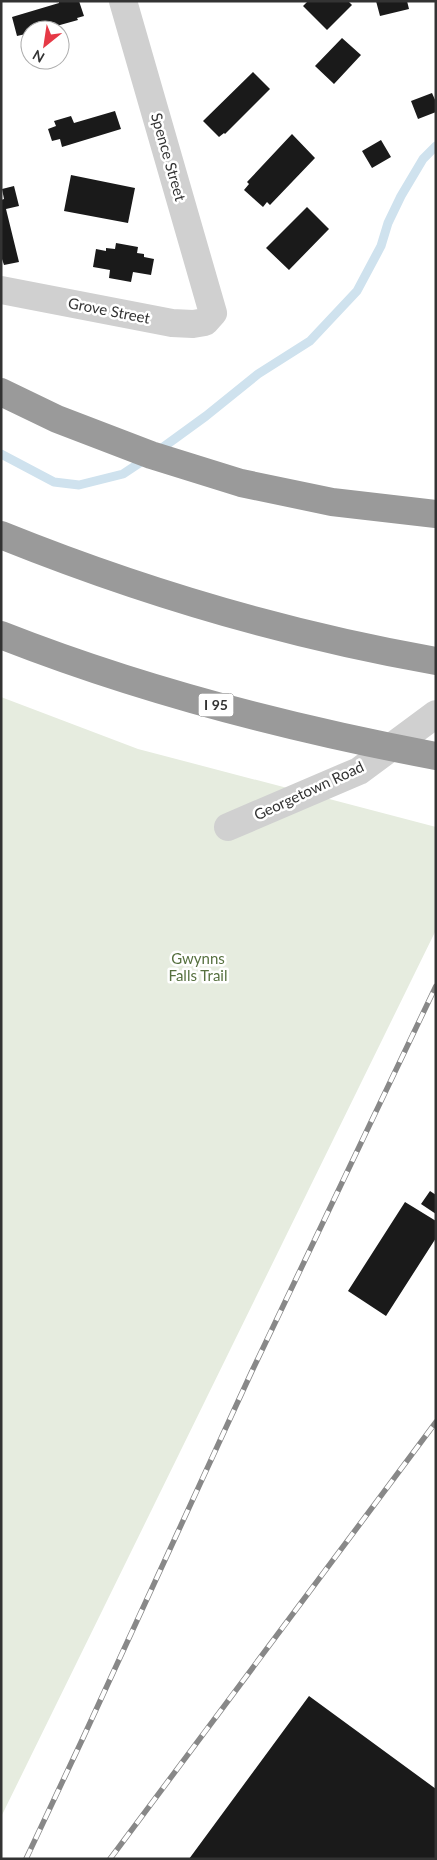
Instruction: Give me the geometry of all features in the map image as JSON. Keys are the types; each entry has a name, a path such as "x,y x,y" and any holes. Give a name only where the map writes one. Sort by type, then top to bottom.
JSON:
{"highway":[{"path":"1,392 57,419 151,455 241,484 332,502 436,514"},
{"path":"1,524 93,569"},
{"path":"1,535 167,594 297,630 436,661"},
{"name":"I 95","path":"1,635 64,660 203,702 353,740 436,756"}],"street":[{"name":"Spence Street","path":"122,1 213,313"},
{"name":"Grove Street","path":"1,290 172,323 193,324 205,322 213,313"},
{"name":"Georgetown Road","path":"228,827 359,771 436,714"}],"green space":[{"name":"Gwynns Falls Trail","path":"1,697 138,749 436,827 436,930 1,1817"}],"building":[{"path":"59,1 79,1 84,16 70,22 70,20 20,20 20,35 17,36 12,17 59,3"},
{"path":"308,1 348,1 352,5 327,30 303,6"},
{"path":"376,1 407,1 409,9 380,16"},
{"path":"342,38 361,55 334,84 315,66"},
{"path":"253,72 270,89 225,134 219,137 203,121"},
{"path":"432,93 436,102 436,112 418,119 411,101"},
{"path":"115,111 121,129 62,147 60,139 52,141 48,129 56,126 54,121 71,116 74,123"},
{"path":"292,134 315,158 270,205 267,202 263,207 244,190 249,184 247,182"},
{"path":"381,140 391,157 372,168 362,151"},
{"path":"71,175 135,188 128,223 64,211"},
{"path":"14,186 19,206 6,209 19,262 4,265 1,256 1,200 4,199 2,189"},
{"path":"307,207 329,229 289,270 266,248"},
{"path":"116,243 138,247 137,253 154,259 151,275 133,272 131,282 109,278 110,270 93,267 96,249 106,251 106,248 115,249"},
{"path":"430,1191 436,1195 436,1214 421,1204"},
{"path":"405,1202 436,1221 436,1238 386,1316 348,1291"},
{"path":"309,1696 436,1789 436,1859 189,1859"}],"waterway":[{"path":"1,454 54,482 79,485 123,474 162,448 206,416 258,374 310,341 357,291 381,246 388,223 401,196 423,159 436,146"}],"railway":[{"path":"26,1859 252,1371 436,986"},
{"path":"110,1859 436,1422"}]}
